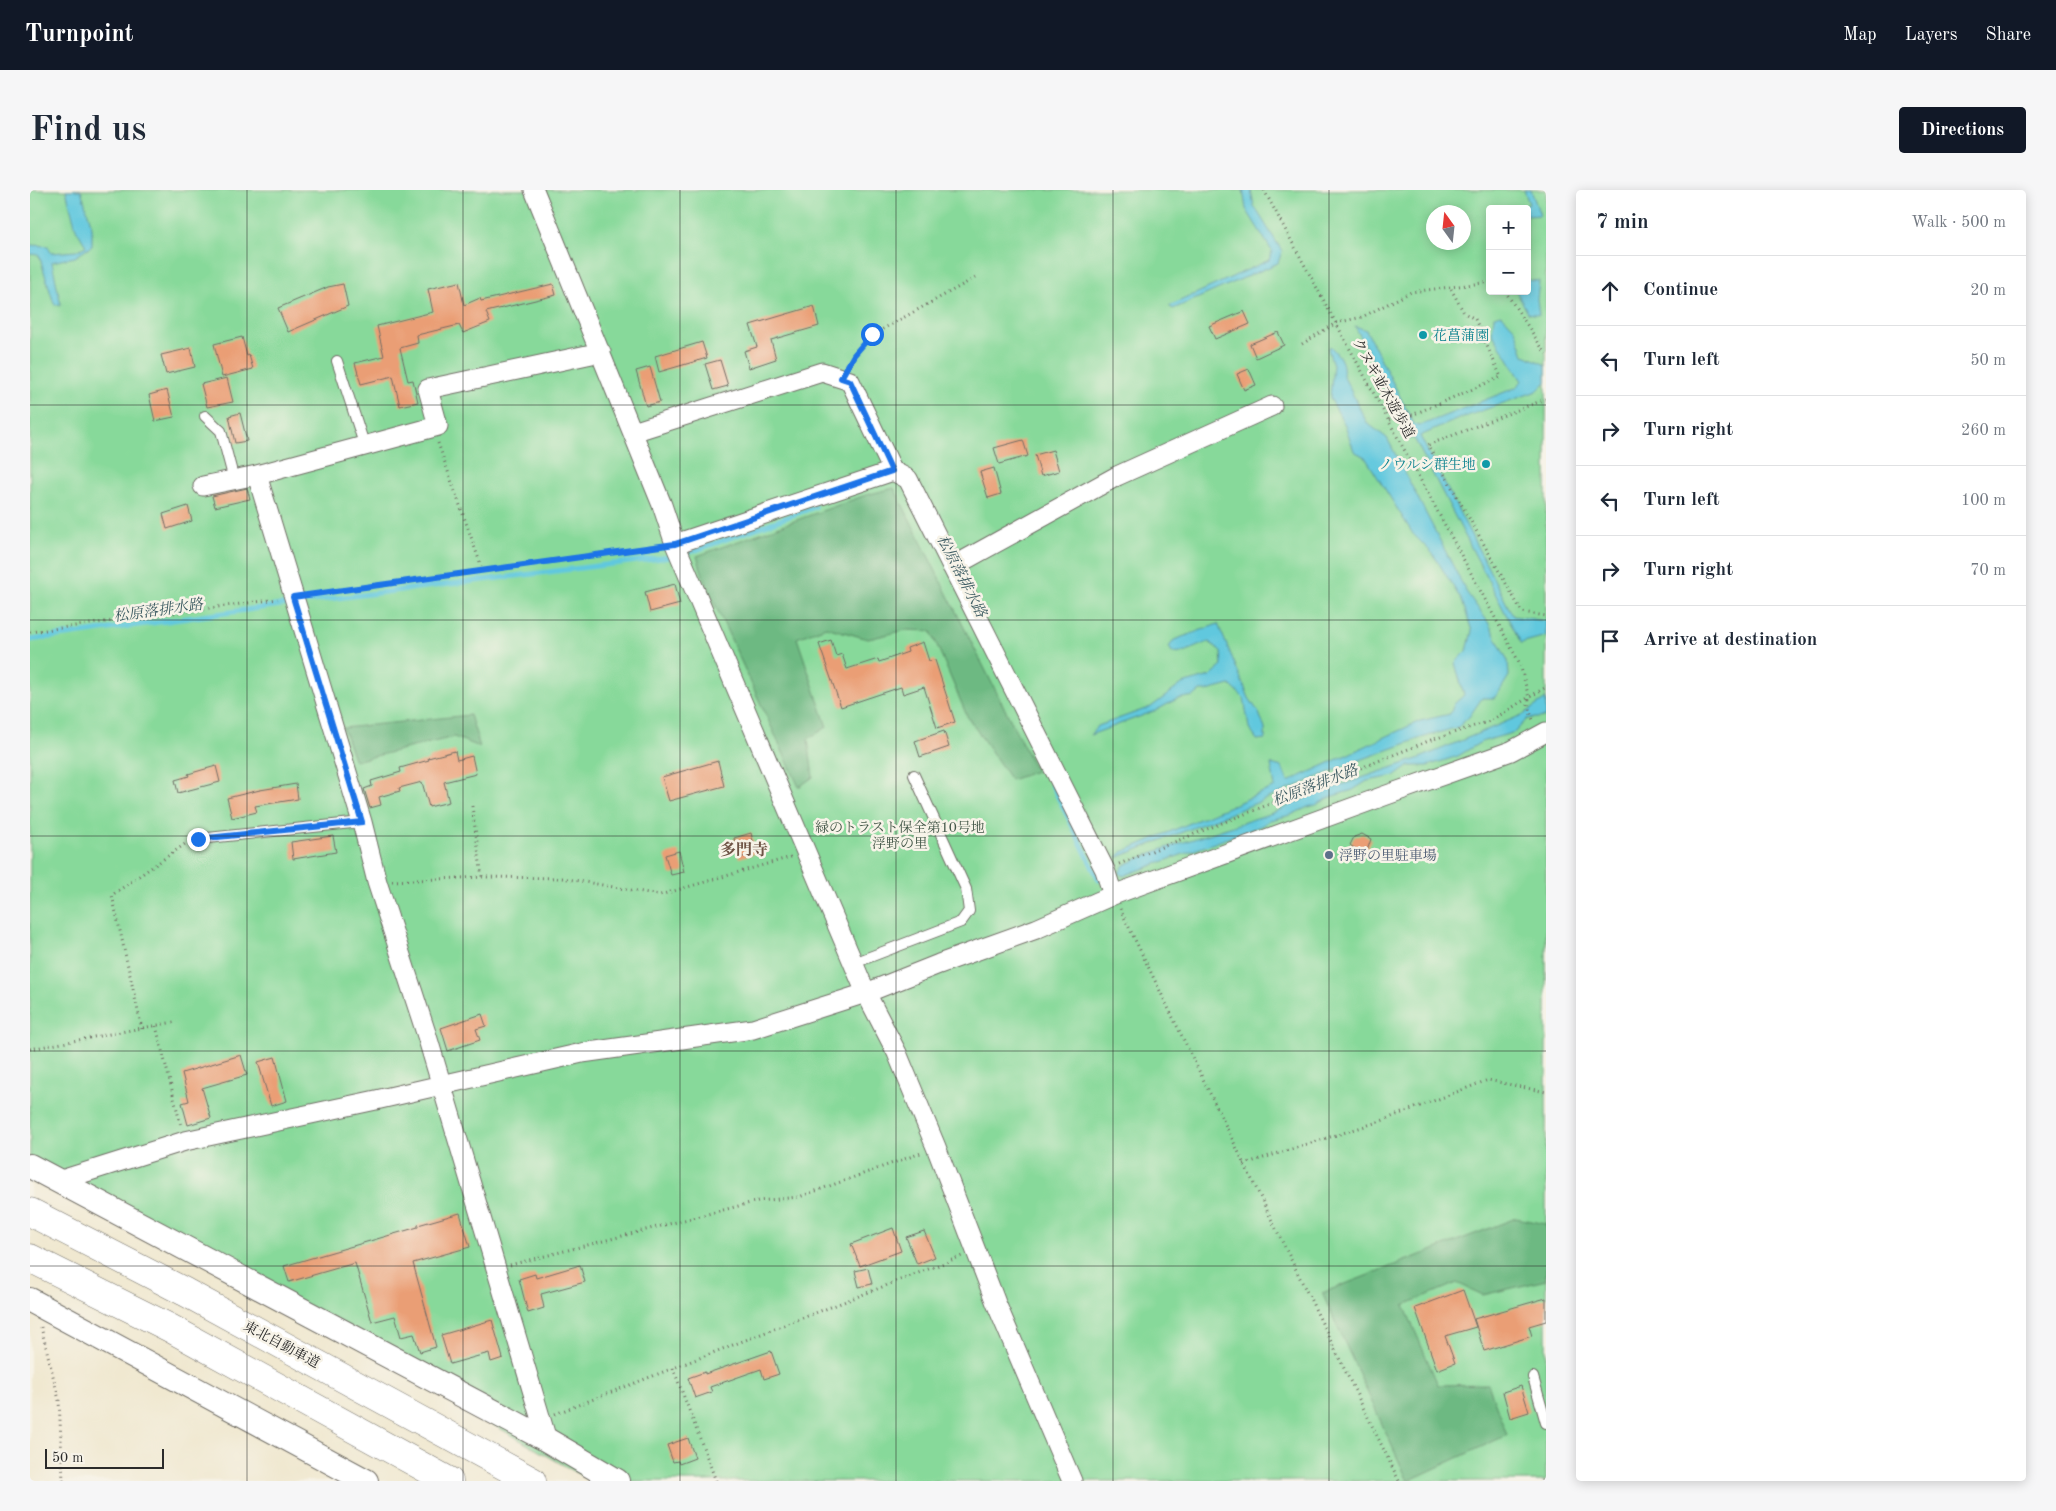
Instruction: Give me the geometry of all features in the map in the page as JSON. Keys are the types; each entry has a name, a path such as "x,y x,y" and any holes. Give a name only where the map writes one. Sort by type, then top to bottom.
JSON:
{"highway":[{"name":"東北自動車道","path":"30,1212 186,1292 532,1481"},
{"path":"30,1258 170,1328 449,1481"}],"street":[{"path":"534,190 633,432 662,505 675,544 866,993 897,1053 936,1147 996,1303 1072,1481"},
{"path":"203,486 258,476 438,426 428,389 601,352"},
{"path":"633,432 822,372 850,381 892,471 908,479 1105,870 1113,895"},
{"path":"952,567 1117,476 1272,406"},
{"path":"675,544 892,471"},
{"path":"258,476 362,822 377,882 427,1036 440,1086 543,1430"},
{"path":"58,1181 185,1141 440,1086 582,1052 753,1029 866,993 938,964 1036,929 1113,895 1512,751 1540,727"},
{"path":"30,1166 543,1430 617,1481"},
{"path":"32,1301 366,1481"}],"lane":[{"path":"337,361 365,447"},
{"path":"205,416 221,431 234,480"},
{"path":"854,963 960,922 969,911 966,889 914,774"},
{"path":"198,839 362,822"},
{"path":"1533,1377 1546,1423"}],"path":[{"name":"クヌギ並木遊歩道","path":"1264,190 1520,664 1529,698 1528,706 1540,727"},
{"path":"841,378 854,355 872,334 975,278"},
{"path":"1302,344 1336,323 1362,317 1411,292 1486,282"},
{"path":"1389,420 1409,412 1412,415 1501,377 1474,319 1464,313 1450,287"},
{"path":"1507,295 1546,354"},
{"path":"1546,399 1428,445 1522,612 1546,616"},
{"path":"432,428 483,571"},
{"path":"30,632 675,544"},
{"path":"1105,870 1135,856 1431,740 1490,721 1546,687"},
{"path":"472,806 482,877"},
{"path":"142,1028 112,895 184,843 198,839"},
{"path":"377,882 482,877 562,878 660,895 806,852"},
{"path":"1113,895 1399,1481"},
{"path":"30,1049 174,1022"},
{"path":"156,1026 185,1141"},
{"path":"1244,1164 1380,1121 1488,1080 1546,1092"},
{"path":"495,1269 758,1201 799,1197 936,1147"},
{"path":"543,1430 673,1368 976,1250"},
{"path":"32,1301 59,1400 63,1481"},
{"path":"673,1368 716,1481"},
{"path":"1541,1481 1546,1479"}],"green space":[{"name":"緑のトラスト保全第10号地 浮野の里","path":"30,190 1546,190 1546,1481 591,1481 30,1157"},
{"path":"894,488 1036,771 1011,780 967,716 931,631 906,630 868,639 826,627 797,638 827,727 808,739 813,777 799,787 706,585 697,556 866,495"},
{"path":"470,715 480,747 454,737 355,761 343,728"},
{"path":"1516,1218 1546,1224 1546,1280 1483,1295 1457,1283 1404,1305 1438,1385 1488,1384 1507,1435 1408,1481 1322,1293"}],"water":[{"path":"66,190 81,190 92,227 92,246 75,257 52,262 61,306 54,304 39,255 30,254 30,245 48,246 51,253 76,251 86,246 76,229"},
{"path":"1243,190 1251,190 1254,206 1282,251 1278,263 1173,309 1169,306 1269,260 1272,251 1246,209"},
{"path":"1524,190 1531,190 1540,215 1531,216 1531,205 1527,205 1529,204"},
{"path":"1531,280 1539,281 1537,299 1539,315 1528,313 1518,295 1531,295"},
{"path":"1501,314 1515,329 1524,355 1546,365 1546,382 1537,391 1456,420 1420,436 1513,616 1546,621 1546,636 1521,643 1414,438 1409,439 1402,424 1405,421 1355,326 1366,330 1414,424 1419,426 1515,388 1522,381 1492,333 1494,316"},
{"path":"1330,346 1341,359 1343,375 1367,423 1387,438 1467,593 1488,622 1508,661 1509,676 1494,698 1482,698 1469,717 1458,727 1349,764 1254,804 1116,858 1122,852 1275,787 1271,764 1282,767 1288,782 1420,721 1450,714 1454,704 1464,695 1455,663 1467,651 1472,631 1462,601 1433,554 1413,534 1365,457 1354,451 1345,425 1330,398 1333,365 1328,349"},
{"path":"1218,624 1249,698 1259,713 1265,729 1265,739 1257,740 1249,728 1244,698 1230,685 1200,691 1194,696 1177,699 1155,711 1090,735 1098,726 1151,707 1182,684 1210,676 1222,666 1221,651 1209,642 1177,653 1172,652 1169,647 1174,640"},
{"path":"1546,699 1546,717 1527,719 1515,732 1481,742 1458,756 1427,766 1409,766 1395,776 1367,781 1353,790 1333,796 1291,815 1270,820 1261,826 1123,876 1119,873 1124,865 1154,852 1275,812 1315,794 1420,758 1522,715"}],"building":[{"path":"459,282 464,305 480,298 481,301 553,284 556,295 486,312 490,322 463,333 459,325 417,335 418,343 400,348 408,381 413,380 418,402 400,406 393,376 361,384 355,363 384,356 377,326 433,312 428,289"},
{"path":"343,284 348,306 288,332 278,308 328,287"},
{"path":"814,306 819,326 771,340 776,359 749,368 744,351 757,347 750,325"},
{"path":"1244,311 1250,324 1215,339 1209,326"},
{"path":"1278,332 1284,345 1256,358 1250,344"},
{"path":"242,337 253,369 222,377 214,344"},
{"path":"702,342 707,358 659,372 655,356"},
{"path":"191,348 195,367 166,374 161,355"},
{"path":"720,360 728,386 713,390 705,364"},
{"path":"650,367 660,402 646,406 636,371"},
{"path":"1249,369 1256,385 1244,390 1237,374"},
{"path":"227,378 233,402 207,407 201,384"},
{"path":"167,390 174,417 155,421 149,395"},
{"path":"240,413 247,441 235,443 229,416"},
{"path":"1023,440 1028,456 999,464 994,448"},
{"path":"1053,450 1059,471 1041,476 1035,455"},
{"path":"994,468 1001,494 988,498 980,472"},
{"path":"247,488 250,499 215,507 212,496"},
{"path":"188,506 192,521 167,529 163,514"},
{"path":"675,584 680,604 650,612 645,592"},
{"path":"831,640 836,656 842,654 847,669 878,659 879,662 908,652 907,648 923,642 929,661 935,660 955,722 937,728 924,687 903,694 901,687 841,707 819,644"},
{"path":"944,731 949,747 920,757 915,741"},
{"path":"455,751 457,760 472,756 476,774 444,782 449,802 429,807 422,782 399,788 400,791 379,797 381,805 370,808 364,789 372,786 371,781 401,772 400,768 429,760 428,758"},
{"path":"718,761 724,786 669,801 662,777"},
{"path":"216,766 220,782 178,793 175,780"},
{"path":"296,784 298,799 255,806 257,812 232,818 227,798"},
{"path":"751,833 756,853 739,858 734,838"},
{"path":"1362,834 1371,839 1367,851 1361,853 1350,845 1354,837"},
{"path":"333,836 336,852 293,859 291,842"},
{"path":"679,851 684,872 671,875 665,855"},
{"path":"482,1014 486,1026 476,1029 480,1040 448,1051 441,1028"},
{"path":"241,1055 247,1075 202,1088 211,1118 188,1125 182,1103 189,1101 182,1073"},
{"path":"275,1057 287,1101 271,1106 258,1062"},
{"path":"460,1213 470,1247 413,1263 436,1347 420,1352 414,1334 401,1337 395,1316 372,1322 355,1263 289,1282 284,1266"},
{"path":"893,1228 901,1251 860,1266 851,1244"},
{"path":"924,1231 935,1257 917,1264 906,1237"},
{"path":"580,1265 585,1282 541,1294 544,1308 528,1313 519,1279 535,1274 536,1278"},
{"path":"868,1268 872,1284 859,1287 855,1271"},
{"path":"1463,1290 1476,1327 1445,1336 1455,1363 1437,1370 1415,1308"},
{"path":"1546,1298 1546,1321 1529,1326 1532,1336 1484,1351 1474,1319"},
{"path":"492,1320 503,1358 491,1362 489,1353 450,1364 441,1335"},
{"path":"771,1351 779,1374 764,1379 761,1369 710,1387 712,1392 695,1398 688,1378"},
{"path":"1521,1386 1529,1412 1510,1418 1503,1392"},
{"path":"688,1438 695,1458 679,1464 678,1461 673,1462 667,1445"}],"waterway":[{"name":"松原落排水路","path":"691,552 815,507"},
{"name":"松原落排水路","path":"304,602 670,557"},
{"name":"松原落排水路","path":"30,640 289,604"},
{"name":"松原落排水路","path":"1052,785 1099,880"}],"place":[{"name":"花菖蒲園","path":"1423,335"},
{"name":"ノウルシ群生地","path":"1486,464"},
{"name":"浮野の里駐車場","path":"1329,855"}],"district":[{"name":"多門寺","path":"744,849"}],"route":[{"path":"198,839 362,822 293,597 675,544 892,471 850,381 841,378 854,355 872,334"}]}
